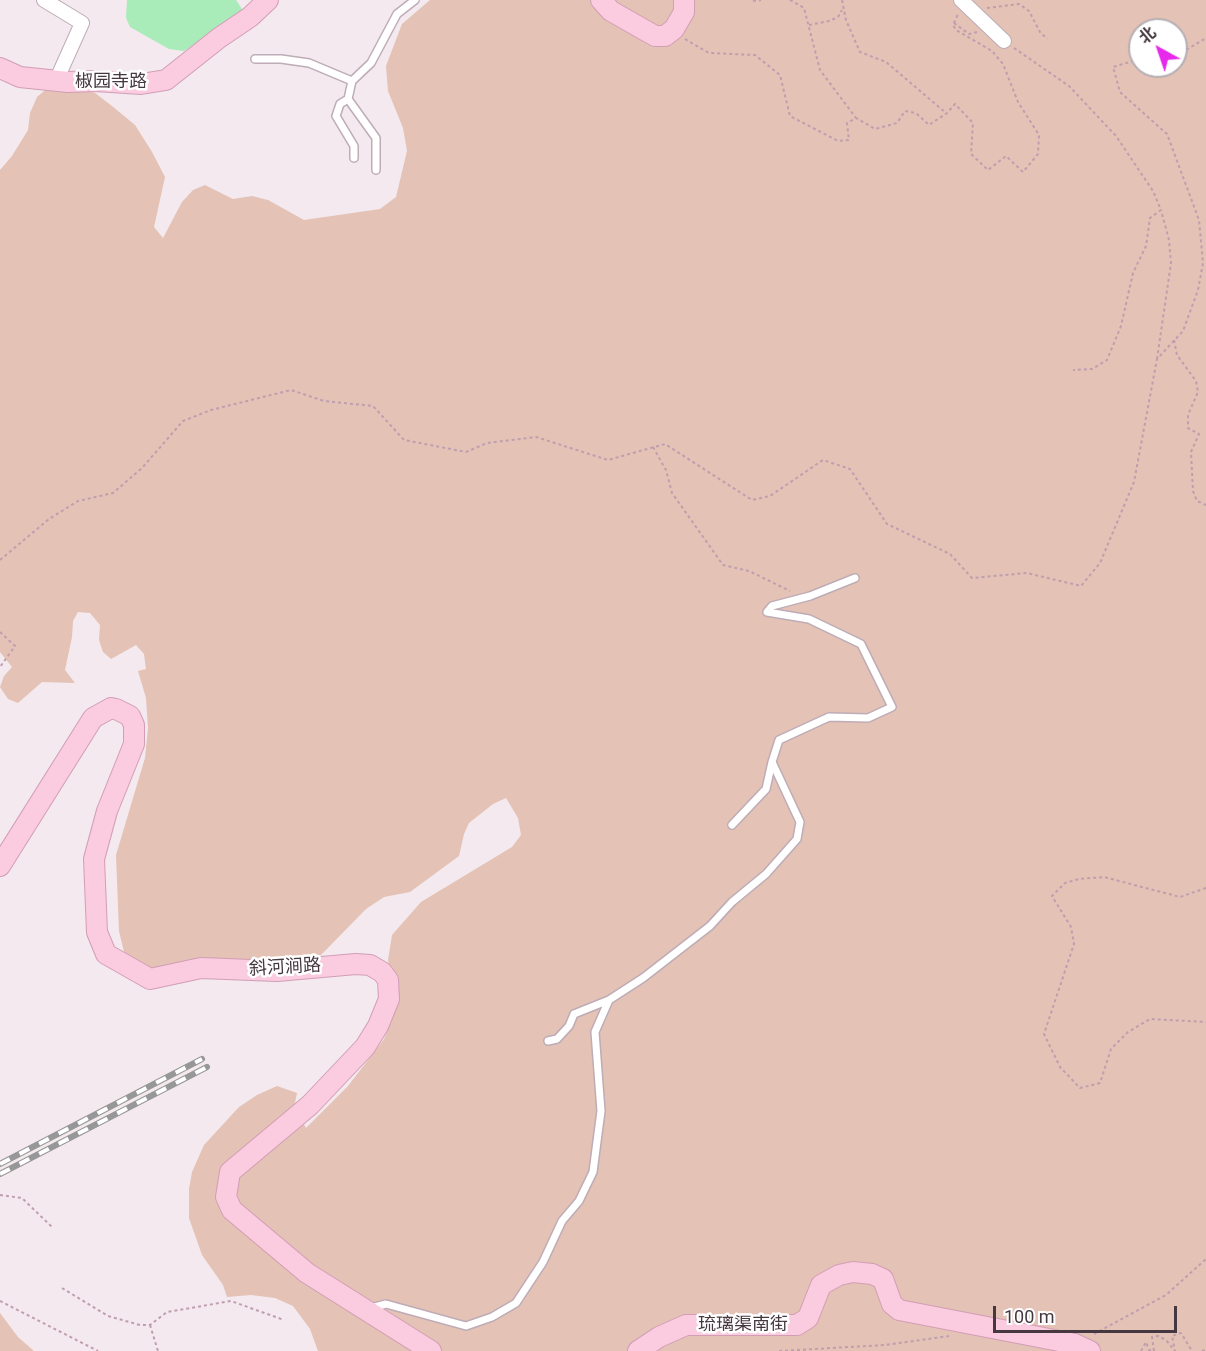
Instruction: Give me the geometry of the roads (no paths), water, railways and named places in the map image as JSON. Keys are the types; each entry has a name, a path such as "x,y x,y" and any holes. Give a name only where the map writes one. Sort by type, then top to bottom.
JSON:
{"street":[{"path":"44,0 82,22 56,81"},
{"name":"椒园寺路","path":"0,68 20,77 56,81 141,84 166,80 219,38 250,17 268,0"},
{"path":"601,0 611,11 655,36 665,36 674,29 684,12 684,0"},
{"path":"962,2 1004,41"},
{"name":"斜河涧路","path":"0,866 93,718 111,708 116,709 130,716 134,724 134,744 107,810 94,859 97,932 106,954 150,979 201,968 277,971 370,964 382,972 388,980 389,999 378,1026 365,1047 310,1105 230,1172 225,1189 226,1197 232,1210 307,1273 368,1309 431,1351"},
{"name":"琉璃渠南街","path":"638,1351 659,1337 686,1325 797,1325 808,1318 822,1286 839,1275 853,1272 872,1274 883,1279 892,1304 898,1310 992,1335 1083,1348"}],"lane":[{"path":"354,158 354,146 336,116 340,104 348,99 352,81 371,63 397,14 415,0"},
{"path":"255,59 280,59 309,63 352,81"},
{"path":"348,99 376,138 376,170"},
{"path":"732,825 766,789 779,740 830,717 868,718 892,707 861,644 809,619 767,612 772,606 810,596 855,578"},
{"path":"548,1041 557,1039 569,1026 574,1014 609,1000 643,978 710,926 732,902 766,874 797,840 800,822 772,762"},
{"path":"368,1309 386,1304 466,1326 492,1317 516,1303 543,1262 561,1221 579,1200 593,1172 601,1111 595,1032 609,1000"}],"railway":[{"path":"0,1164 202,1059"},
{"path":"0,1174 207,1067"}]}
